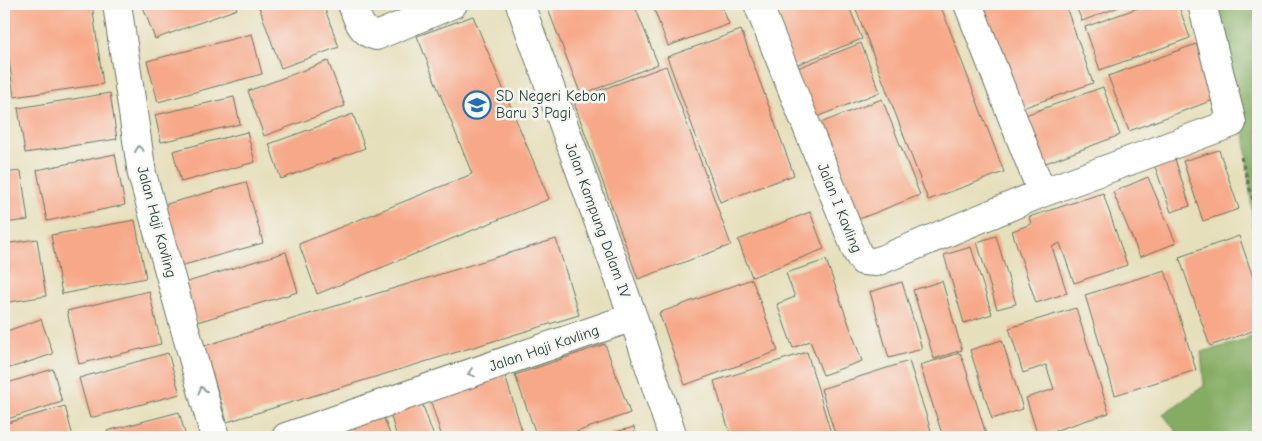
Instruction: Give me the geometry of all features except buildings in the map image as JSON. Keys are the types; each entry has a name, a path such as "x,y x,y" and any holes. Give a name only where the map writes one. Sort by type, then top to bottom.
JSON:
{"street":[{"name":"Jalan Haji Kavling","path":"117,4 142,174 215,437"},
{"path":"352,4 361,26 370,34 376,36 453,4"},
{"name":"Jalan Kampung Dalam IV","path":"520,4 633,317 673,437"},
{"name":"Jalan I Kavling","path":"758,4 858,252 864,261 876,262 1042,193 1232,123"},
{"path":"968,4 1042,193"},
{"path":"1202,4 1232,123"},
{"name":"Jalan Haji Kavling","path":"286,437 633,317"}],"path":[{"path":"1232,123 1258,218"}],"green space":[{"path":"1209,4 1258,4 1258,261 1242,109"},
{"path":"1258,334 1258,437 1180,437 1163,414 1204,386 1201,352 1236,343"}],"place":[{"name":"SD Negeri Kebon Baru 3 Pagi","path":"477,105"}]}
